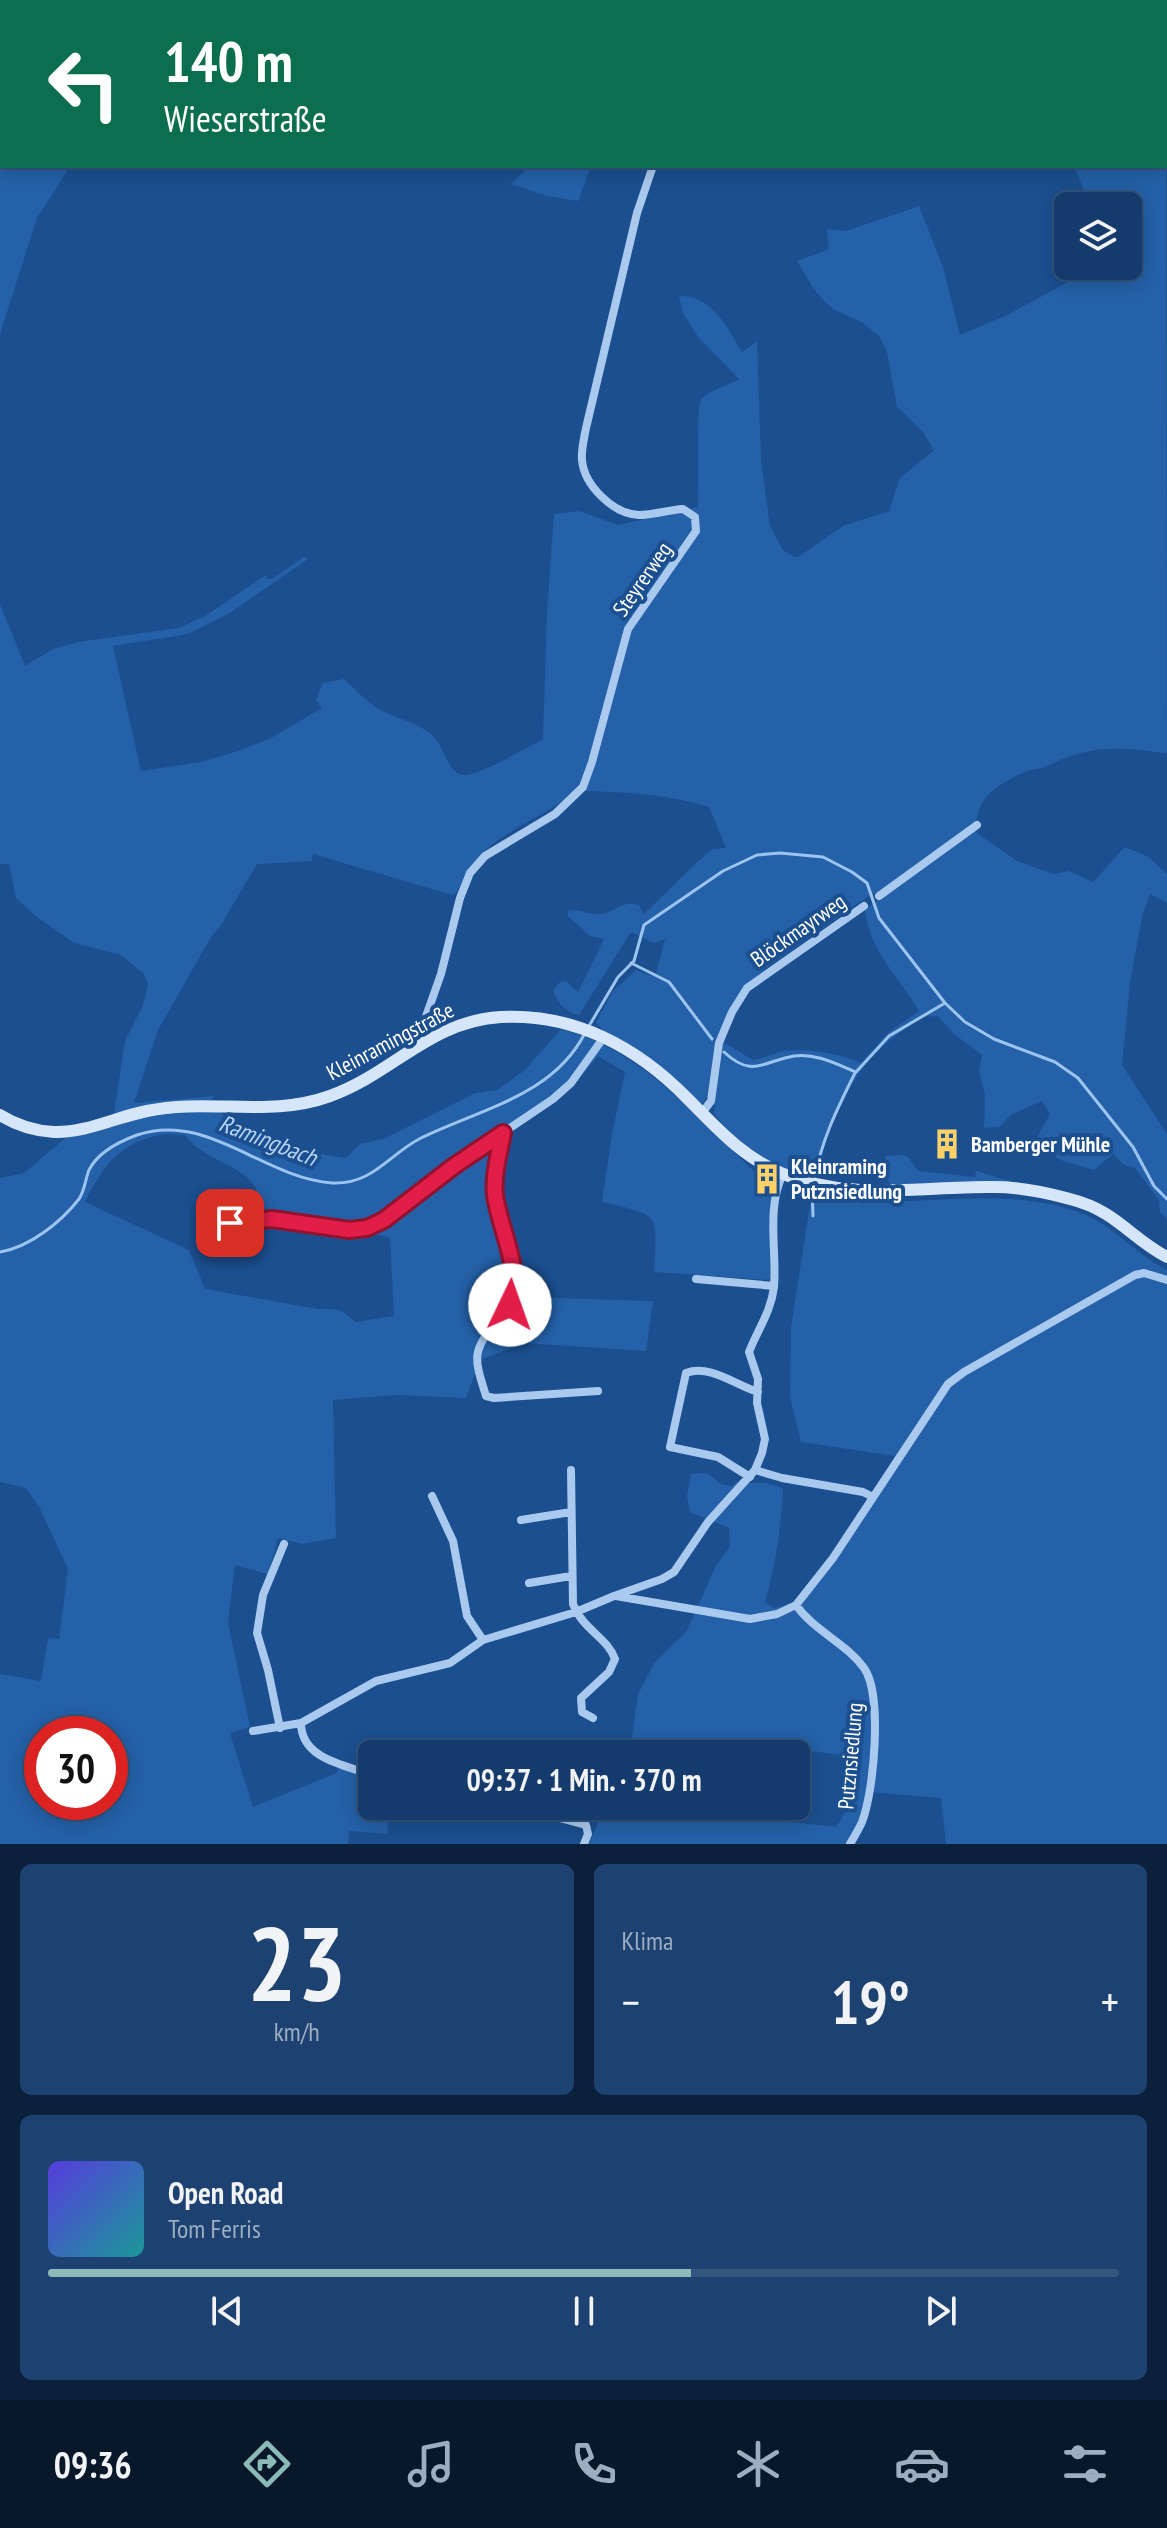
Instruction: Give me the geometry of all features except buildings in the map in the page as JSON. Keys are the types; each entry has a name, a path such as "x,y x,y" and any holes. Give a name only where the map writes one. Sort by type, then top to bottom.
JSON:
{"main road":[{"name":"Kleinramingstraße","path":"0,1115 27,1128 67,1132 168,1107 266,1108 295,1105 348,1089 451,1027 482,1019 517,1016 566,1024 602,1036 644,1058 743,1152 783,1174 813,1184 881,1192 997,1187 1046,1193 1102,1210 1167,1257"}],"street":[{"name":"Steyrerweg","path":"426,1040 424,1022 470,873 485,856 555,814 583,787 628,629 696,531 695,517 683,509 636,515 619,508 596,491 581,458 637,213 652,168"},
{"name":"Blöckmayrweg","path":"879,896 977,825"},
{"name":"Blöckmayrweg","path":"702,1113 711,1101 719,1043 732,1012 747,988 864,906"},
{"path":"230,1223 272,1219 349,1230 367,1228 384,1220 454,1166 553,1099 571,1083 602,1036"},
{"path":"503,1133 495,1191 501,1228 516,1279 510,1305 480,1341 476,1353 486,1396 598,1391"},
{"path":"253,1731 301,1723 376,1681 450,1663 483,1640 576,1612 674,1572 708,1522 752,1473 765,1439 757,1403 758,1379 749,1352 771,1309 774,1217 777,1190 783,1174"},
{"path":"614,1596 750,1619 777,1614 796,1605 827,1566 948,1384 1135,1275 1153,1274 1167,1280"},
{"path":"696,1279 774,1286"},
{"path":"758,1392 709,1373 693,1370 686,1373 670,1447 718,1457 752,1473 863,1492 873,1497"},
{"path":"571,1470 572,1598 576,1612 586,1627 612,1651 615,1659 609,1672 581,1698 582,1712 593,1718"},
{"path":"432,1496 453,1541 467,1616 483,1640"},
{"path":"521,1520 571,1512"},
{"path":"280,1728 257,1633 263,1595 284,1544"},
{"path":"529,1583 571,1576"},
{"name":"Putznsiedlung","path":"796,1605 805,1617 863,1666 872,1681 876,1707 867,1804 862,1822 850,1844"},
{"path":"301,1723 301,1735 308,1747 319,1756 358,1770"},
{"path":"567,1820 586,1825 588,1834 584,1844"}],"shaded area":[{"path":"0,168 69,168 37,218 0,334"},
{"path":"527,168 590,168 578,201 547,196 511,184"},
{"path":"1075,168 1166,168 1167,753 1104,749 1080,753 1027,771 998,787 983,802 977,833 1017,861 1054,874 1069,871 1093,882 1125,847 1149,857 1167,874 1167,903 1150,894 1143,913 1130,982 1122,1065 1167,1134 1167,1220 1160,1212 1159,1200 1135,1168 1124,1165 1113,1154 1094,1170 1063,1161 1033,1144 1050,1114 1042,1101 1012,1114 999,1127 984,1128 985,1095 979,1071 982,1055 954,1034 938,1016 924,1017 905,1029 888,1042 857,1076 845,1095 827,1138 820,1181 779,1168 744,1147 714,1114 717,1070 723,1042 753,1060 785,1051 804,1050 834,1054 861,1063 889,1032 919,1011 886,963 868,925 865,910 881,898 877,892 766,968 740,994 717,1038 709,1093 699,1104 655,1062 604,1032 596,1022 613,991 636,970 661,979 656,974 665,939 654,943 631,932 579,1015 566,1009 553,990 560,982 566,981 578,992 604,939 590,936 568,916 568,911 601,914 633,904 639,905 644,914 698,861 713,849 726,848 709,807 643,794 575,791 482,853 452,895 313,854 312,861 257,864 158,1030 134,1103 214,1096 211,1100 114,1114 125,1041 143,1005 148,984 143,973 121,955 74,943 37,917 16,898 9,864 0,864 0,604 25,666 53,649 78,642 179,628 205,616 266,575 267,579 272,579 304,557 308,559 228,614 188,634 113,646 141,771 201,762 271,738 322,708 316,700 323,683 344,679 377,708 432,735 459,774 473,773 543,739 554,514 579,511 618,525 698,507 699,406 704,397 739,379 698,337 683,313 679,296 700,301 717,314 742,352 757,341 761,460 770,526 783,550 794,557 843,526 889,511 900,478 934,450 923,432 897,407 887,352 880,337 863,323 833,309 824,301 797,261 829,249 827,229 846,231 919,206 943,267 960,335 1007,315 1072,280 1142,280 1142,192 1084,192"},
{"path":"561,1029 617,1052 642,1068 688,1107 754,1171 774,1181 770,1278 654,1272 656,1238 652,1220 636,1210 602,1202 625,1072 598,1056 581,1075 505,1136 500,1175 501,1199 521,1297 653,1301 646,1351 524,1343 480,1360 466,1398 397,1395 333,1400 336,1538 302,1544 278,1538 268,1574 235,1565 228,1622 250,1727 230,1733 253,1807 337,1773 338,1767 358,1775 358,1820 388,1820 388,1834 349,1831 348,1844 0,1844 0,1674 41,1681 48,1638 59,1639 68,1569 39,1507 26,1488 0,1482 0,1178 24,1173 69,1135 151,1114 220,1110 226,1118 243,1127 267,1132 295,1150 346,1158 360,1144 383,1139 475,1093 497,1090 525,1070","holes":["185,1135 202,1151 249,1179 255,1187 265,1223 371,1233 390,1238 394,1316 355,1322 347,1314 334,1309 318,1309 205,1289 189,1250 85,1202 107,1165 126,1148 151,1137"]},
{"path":"886,1156 908,1157 918,1171 975,1177 976,1171 1013,1182 891,1187 888,1181 877,1178"},
{"path":"812,1192 867,1202 978,1198 1060,1206 1097,1221 1167,1270 1167,1844 946,1844 941,1798 870,1792 855,1844 589,1844 599,1820 774,1820 836,1827 856,1795 862,1758 810,1751 810,1740 632,1740 638,1694 654,1663 686,1632 716,1566 730,1546 729,1528 690,1512 687,1496 691,1474 707,1473 721,1484 732,1486 736,1482 765,1483 783,1488 777,1546 765,1602 774,1608 795,1602 816,1580 895,1456 801,1442 790,1397 791,1327"}],"waterway":[{"name":"Ramingbach","path":"589,1026 618,977 634,961 644,925 723,871 757,855 780,853 823,857 867,883 879,918 945,1003 965,1022 994,1039 1055,1062 1078,1078 1133,1147 1154,1186 1167,1199"},
{"name":"Ramingbach","path":"631,963 669,982 712,1039"},
{"name":"Ramingbach","path":"724,1052 743,1065 758,1066 802,1055 826,1060 856,1072 889,1036 945,1003"},
{"name":"Ramingbach","path":"0,1252 22,1245 54,1225 79,1199 89,1170 98,1158 116,1144 137,1135 163,1130 187,1132 211,1138 307,1179 346,1182 370,1174 421,1138 535,1086 571,1054 585,1033"},
{"path":"814,1181 825,1139 855,1073"},
{"path":"812,1188 813,1216"}],"place":[{"name":"Bamberger Mühle","path":"947,1144"},
{"name":"Kleinraming Putznsiedlung","path":"767,1179"}],"route":[{"path":"230,1223 272,1219 349,1230 367,1228 384,1220 503,1133 495,1191 501,1228 516,1279 510,1305"}]}
